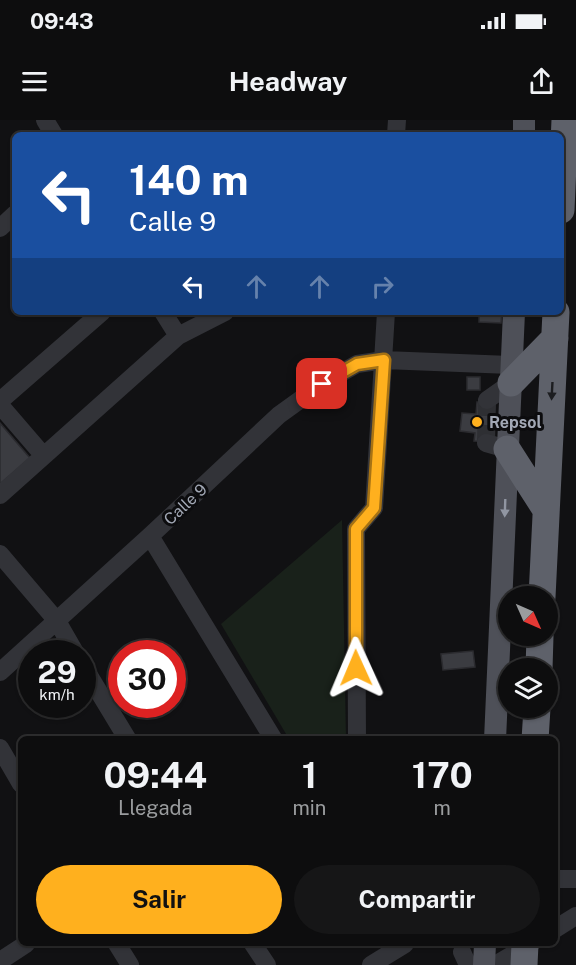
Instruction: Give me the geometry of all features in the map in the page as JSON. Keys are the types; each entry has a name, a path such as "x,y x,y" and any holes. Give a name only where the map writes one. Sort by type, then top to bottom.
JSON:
{"highway":[{"path":"564,142 565,120"},
{"path":"511,374 556,325"},
{"path":"543,586 556,325"},
{"path":"497,446 546,510"},
{"path":"535,736 536,718"}],"main road":[{"path":"495,736 497,446 511,374 514,315"},
{"path":"484,965 485,946"}],"street":[{"path":"0,228 12,217"},
{"path":"43,455 0,403 99,315"},
{"path":"165,315 178,336"},
{"path":"0,495 178,336 219,315"},
{"path":"357,736 356,529 374,508 386,315"},
{"name":"Calle 9","path":"0,672 279,415 322,384 357,364 384,360 511,374"},
{"path":"487,400 511,374"},
{"path":"150,536 272,736"},
{"path":"0,554 57,621 68,640"},
{"path":"96,687 126,736"},
{"path":"0,748 18,779"},
{"path":"558,879 576,879"},
{"path":"558,927 576,916"},
{"path":"0,961 23,946"},
{"path":"118,946 130,965"},
{"path":"254,946 267,965"},
{"path":"371,965 402,946"},
{"path":"495,965 526,950"}],"shaded area":[{"path":"342,520 346,736 287,736 221,624"}],"building":[{"path":"479,315 502,315 501,323 479,322"},
{"name":"Repsol","path":"467,377 480,377 480,390 467,390"},
{"name":"Repsol","path":"477,402 495,404 492,442 474,441 475,433 460,431 462,413 476,414"},
{"path":"0,423 30,458 0,484"},
{"path":"473,651 475,667 443,670 441,654"}],"tunnel":[{"path":"486,443 487,400"}],"place":[{"name":"Repsol","path":"477,422"}],"route":[{"path":"322,384 357,364 384,360 374,508 356,529 356,668"}]}
